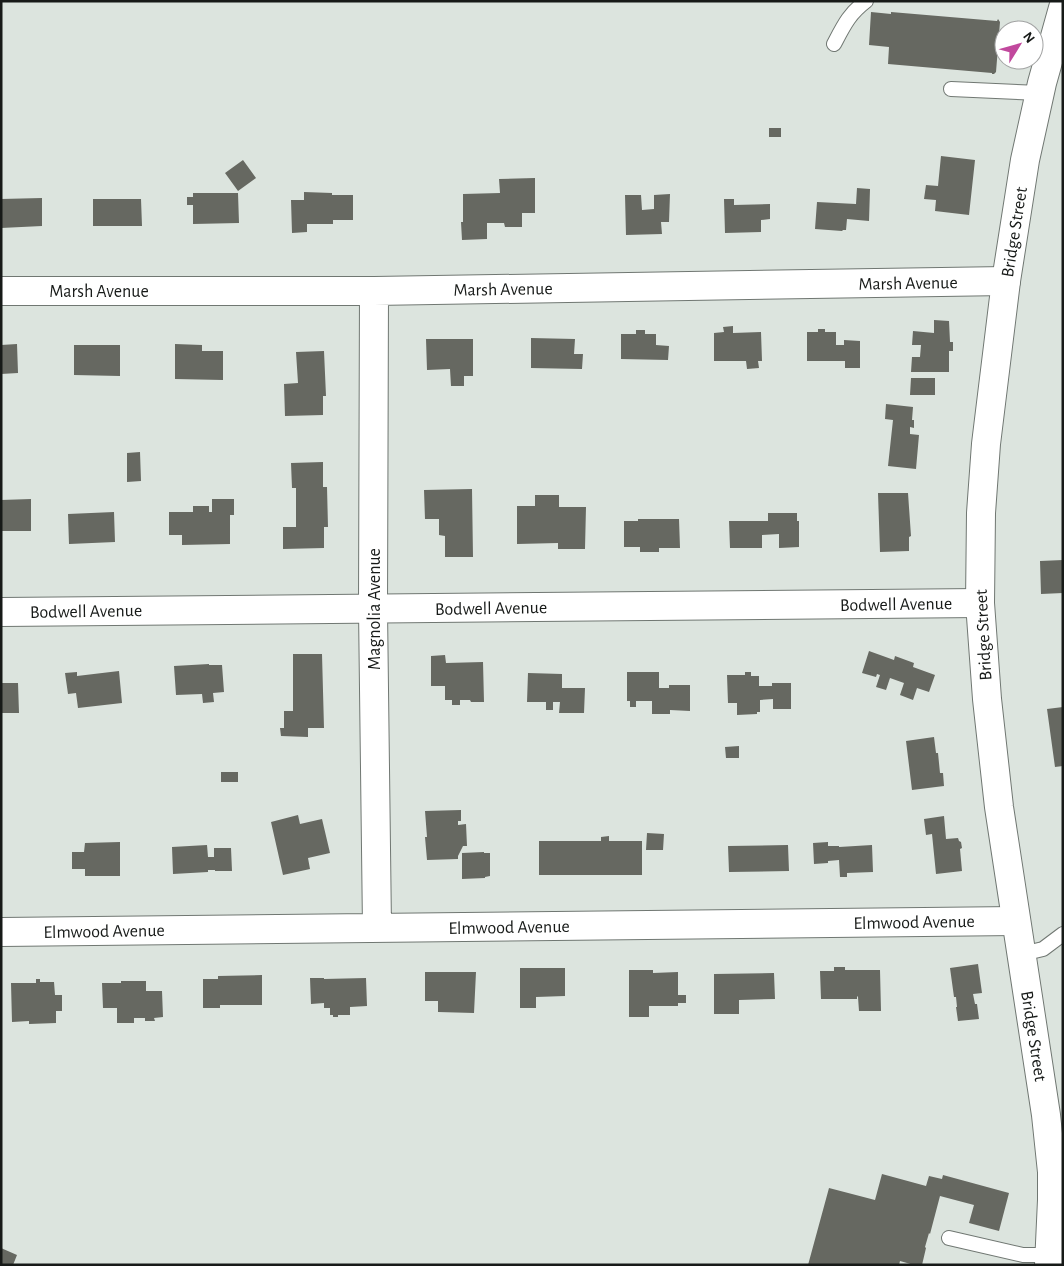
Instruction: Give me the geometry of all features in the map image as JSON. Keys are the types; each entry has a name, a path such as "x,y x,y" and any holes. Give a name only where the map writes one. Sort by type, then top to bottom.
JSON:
{"street":[{"name":"Bridge Street","path":"1050,1260 1052,1172 1046,1116 999,807 987,699 980,603 986,444 1006,281 1025,160 1053,39 1063,8"},
{"name":"Marsh Avenue","path":"1,291 374,291 1006,281"},
{"name":"Magnolia Avenue","path":"374,291 373,609 377,928"},
{"name":"Bodwell Avenue","path":"1,612 980,603"},
{"name":"Elmwood Avenue","path":"1,932 1016,921"}],"lane":[{"path":"834,44 855,9 866,1"},
{"path":"951,89 1040,93"},
{"path":"1022,954 1043,949 1063,934"},
{"path":"949,1238 1050,1260"}],"building":[{"path":"871,12 994,21 994,70 996,70 996,72 992,74 888,64 889,47 869,45"},
{"path":"769,128 781,128 781,137 769,137"},
{"path":"941,156 975,160 969,215 935,211 936,200 924,199 926,185 938,186"},
{"path":"243,160 256,178 238,191 225,173"},
{"path":"535,178 535,213 522,213 522,227 505,227 504,223 487,223 487,239 462,240 463,194 500,193 499,179"},
{"path":"857,188 870,189 869,221 847,219 846,230 842,231 815,229 817,202 856,204"},
{"path":"304,192 353,195 353,220 333,220 333,224 307,224 307,232 292,233 291,200 304,200"},
{"path":"193,193 238,193 239,223 193,224 193,205 187,205 187,197 193,197"},
{"path":"670,194 669,222 661,222 662,234 626,235 625,195 641,195 642,210 654,209 654,195"},
{"path":"42,198 42,226 1,228 1,199"},
{"path":"93,199 141,199 142,226 93,226"},
{"path":"724,199 734,199 734,205 770,204 770,219 761,220 761,232 725,233"},
{"path":"934,320 949,321 950,342 953,342 953,351 949,351 949,372 911,372 912,357 920,357 921,345 912,345 913,331 934,333"},
{"path":"733,326 733,333 761,332 762,361 758,361 759,368 747,369 746,361 714,361 714,333 724,332 723,327"},
{"path":"818,329 825,329 825,332 836,332 836,345 844,345 844,340 860,341 860,368 845,368 845,361 807,361 807,332 818,332"},
{"path":"636,330 645,330 645,334 656,334 656,345 669,346 668,360 621,359 621,334 636,334"},
{"path":"531,338 575,339 574,354 583,354 582,369 531,368"},
{"path":"426,339 473,339 473,376 464,376 464,386 451,386 450,369 427,370"},
{"path":"17,344 18,373 1,374 1,345"},
{"path":"175,344 202,345 202,351 223,351 223,380 175,379"},
{"path":"74,345 120,345 120,376 74,375"},
{"path":"324,351 326,396 323,396 323,415 285,416 284,384 298,383 296,352"},
{"path":"911,378 935,378 935,395 910,395"},
{"path":"886,404 913,407 912,420 914,420 914,428 910,427 910,434 919,435 916,469 888,466 893,420 885,419"},
{"path":"140,452 141,481 127,482 127,453"},
{"path":"323,462 323,487 327,487 328,527 324,527 324,548 283,549 283,527 296,527 296,488 292,488 291,463"},
{"path":"472,489 473,557 445,557 445,536 439,535 439,519 425,519 424,490"},
{"path":"878,493 908,493 911,536 909,537 909,551 880,552"},
{"path":"535,495 559,495 559,507 586,507 585,549 558,549 558,543 517,544 517,506 535,506"},
{"path":"31,499 31,531 1,531 1,500"},
{"path":"212,499 234,499 234,515 230,515 230,544 182,545 182,535 169,535 169,512 193,512 193,506 209,506 209,512 212,512"},
{"path":"114,512 115,542 69,544 68,514"},
{"path":"768,513 797,513 797,521 799,521 799,547 779,548 779,534 762,535 762,548 730,548 729,521 768,521"},
{"path":"638,519 679,519 680,548 659,548 659,552 640,552 640,547 624,547 624,521 638,521"},
{"path":"1063,560 1063,593 1041,594 1040,561"},
{"path":"869,651 894,660 895,656 914,663 913,667 935,675 929,692 917,688 913,700 900,695 904,683 890,678 886,690 876,687 880,675 877,674 876,677 862,673"},
{"path":"293,654 322,654 324,728 308,728 308,737 281,736 280,728 284,728 284,711 293,711"},
{"path":"445,655 446,663 483,662 484,702 460,700 460,705 452,705 452,700 445,700 445,686 431,686 431,656"},
{"path":"222,665 224,692 213,693 214,702 203,703 202,694 176,695 174,666"},
{"path":"119,671 122,703 78,708 76,693 68,694 65,673 77,672 77,676"},
{"path":"627,672 659,672 659,688 669,688 669,685 690,685 690,711 670,710 670,714 652,714 652,701 636,701 636,707 630,707 630,701 627,701"},
{"path":"745,672 751,672 751,676 759,676 759,686 772,686 772,683 791,683 791,709 773,709 773,699 760,700 760,712 757,712 757,714 737,715 737,703 728,703 727,675 745,675"},
{"path":"528,673 562,674 562,688 585,688 584,713 559,713 560,702 553,702 553,710 546,710 546,702 527,702"},
{"path":"1,683 18,683 19,713 1,713"},
{"path":"1063,707 1063,766 1055,767 1047,709"},
{"path":"934,737 940,773 943,773 944,786 912,790 906,741"},
{"path":"739,746 739,758 726,758 725,747"},
{"path":"221,772 238,772 238,782 221,782"},
{"path":"461,810 461,821 458,821 458,825 466,824 467,846 463,846 458,859 427,860 425,811"},
{"path":"298,815 300,824 322,819 330,853 308,858 310,869 283,875 271,822"},
{"path":"944,816 946,839 958,838 961,842 962,871 936,874 932,834 926,835 924,819"},
{"path":"647,833 664,834 663,850 646,850"},
{"path":"609,836 609,841 642,841 642,875 539,875 539,841 601,841 601,837"},
{"path":"120,842 120,876 85,876 85,869 72,869 72,852 84,852 85,843"},
{"path":"828,842 828,846 839,847 872,845 873,872 847,873 847,877 840,877 839,860 814,864 813,843"},
{"path":"207,845 208,857 214,857 214,848 231,848 232,871 208,870 208,872 173,874 172,847"},
{"path":"788,845 789,871 729,872 728,846"},
{"path":"462,853 490,853 490,876 462,879"},
{"path":"978,964 982,993 973,994 975,1004 977,1004 979,1019 958,1021 956,997 954,997 950,968"},
{"path":"834,967 845,967 845,970 880,970 881,1011 859,1011 857,996 857,999 821,999 820,971 834,971"},
{"path":"520,968 565,968 565,996 536,997 536,1008 520,1008"},
{"path":"629,970 653,970 653,973 678,972 678,995 686,995 686,1003 678,1003 678,1006 649,1006 649,1017 629,1017"},
{"path":"425,972 476,972 474,1013 438,1012 438,1001 425,1001"},
{"path":"774,973 775,999 739,1000 739,1014 714,1014 714,974"},
{"path":"262,975 262,1005 220,1005 220,1008 203,1008 203,979 218,979 218,976"},
{"path":"310,978 366,978 367,1006 350,1007 350,1015 333,1017 333,1015 330,1015 330,1008 324,1008 324,1003 311,1004"},
{"path":"36,979 40,979 40,982 54,982 55,995 62,995 62,1011 56,1011 56,1023 29,1024 29,1021 12,1022 11,983 36,983"},
{"path":"121,981 146,981 146,991 162,991 163,1017 154,1018 155,1021 145,1021 145,1018 134,1018 134,1023 117,1023 117,1008 103,1008 102,983 121,983"},
{"path":"882,1174 926,1186 929,1176 942,1179 943,1175 1009,1193 999,1231 969,1223 974,1205 940,1196 925,1247 922,1265 900,1261 899,1265 808,1265 829,1188 875,1200"},
{"path":"1,1248 17,1255 13,1265 1,1265"}]}
